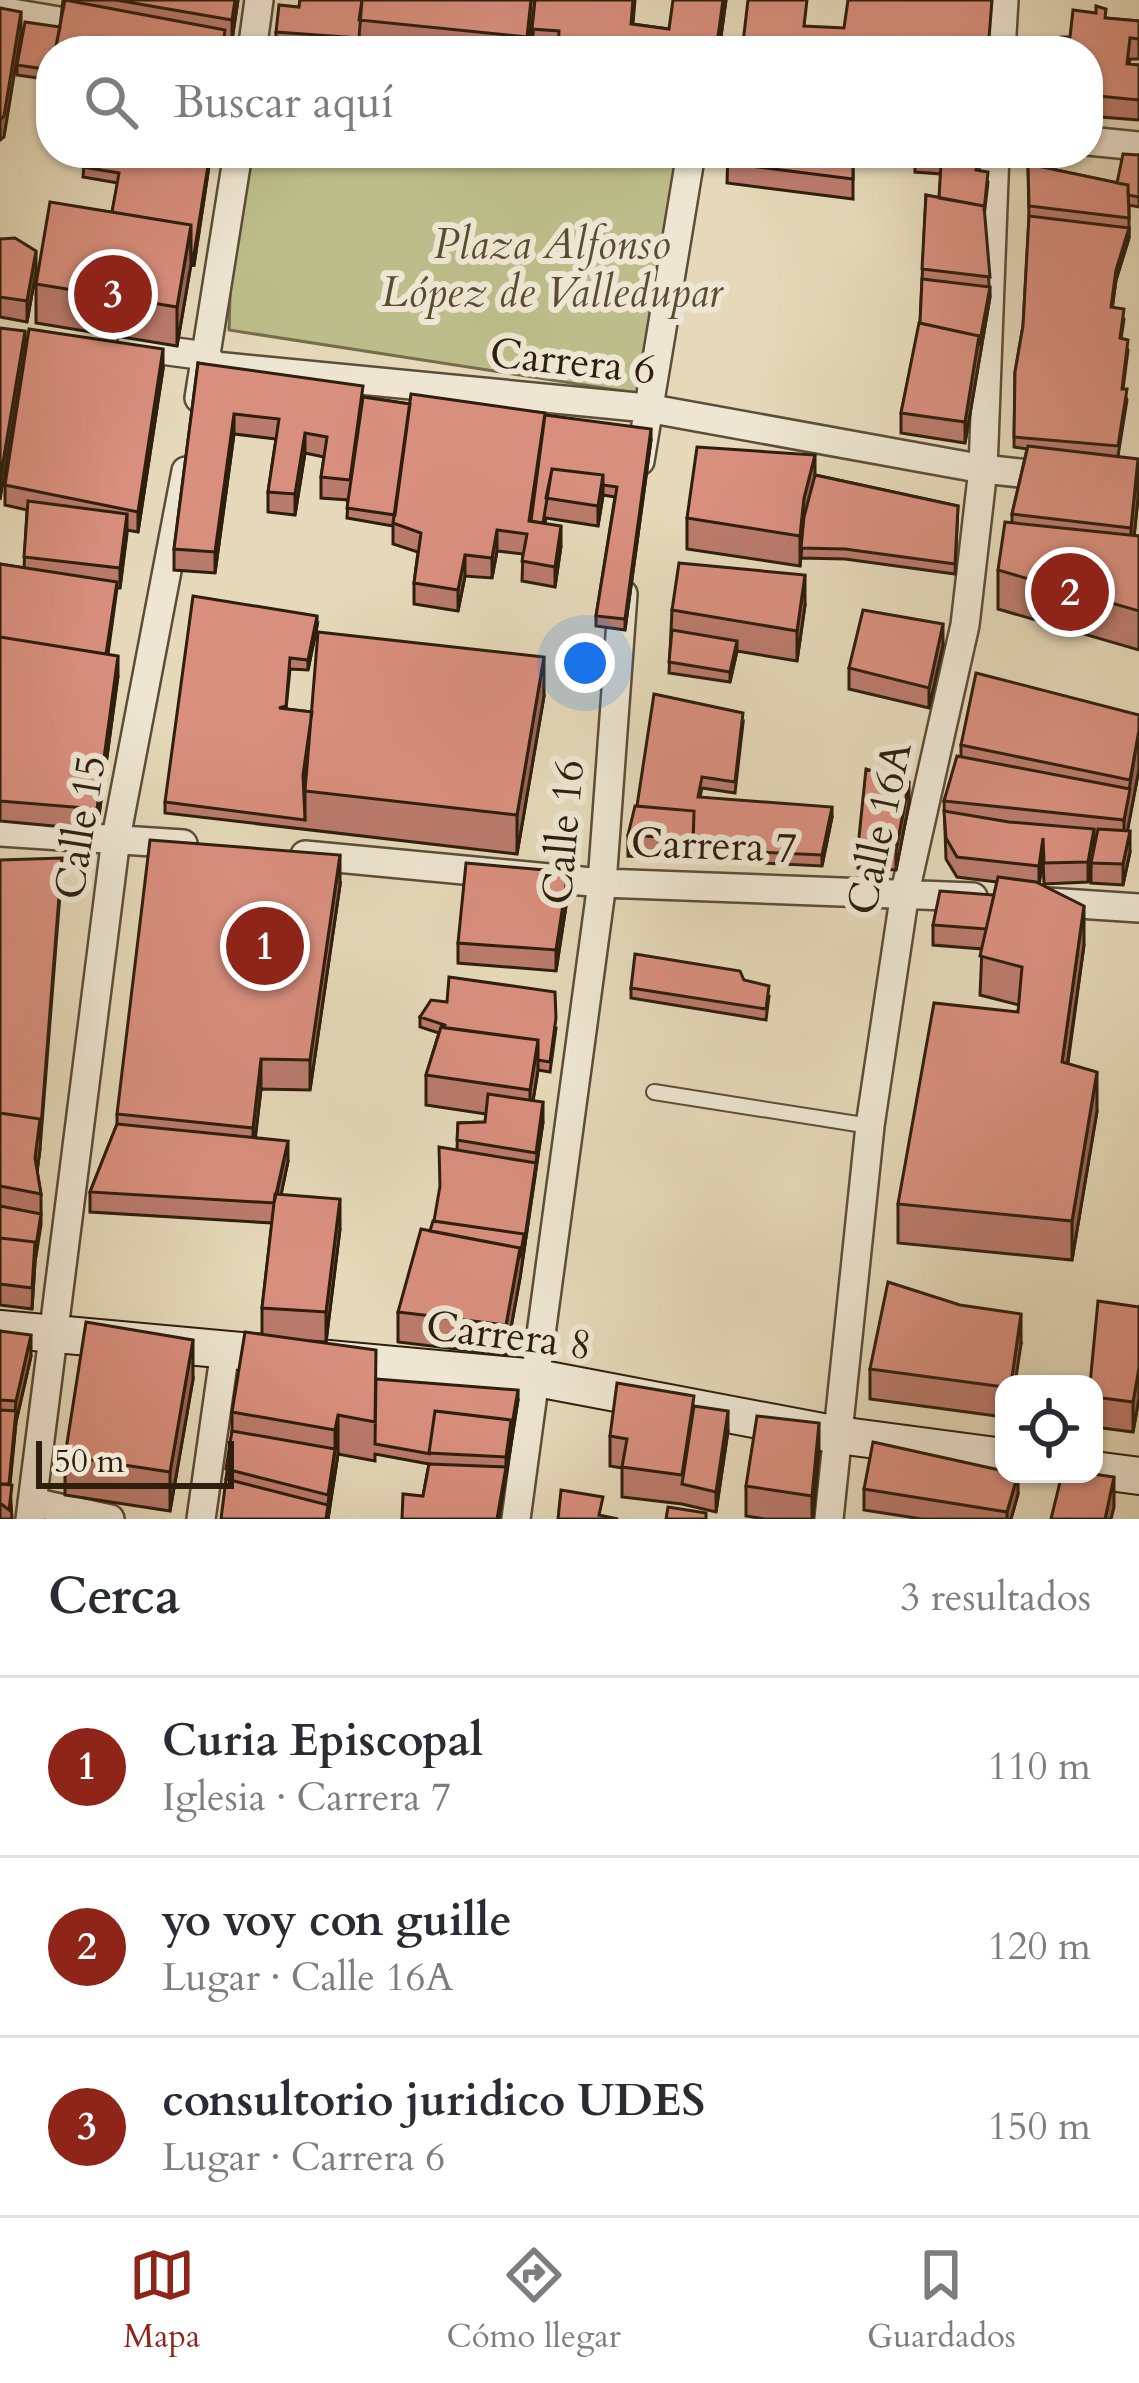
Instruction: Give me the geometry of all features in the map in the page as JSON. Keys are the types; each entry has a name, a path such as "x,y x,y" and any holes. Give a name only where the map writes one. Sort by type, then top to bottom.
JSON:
{"street":[{"path":"254,36 259,0"},
{"path":"1002,36 1004,0"},
{"path":"0,11 114,31"},
{"path":"1103,143 1139,146"},
{"name":"Calle 15","path":"31,1511 116,838 191,443 236,168"},
{"path":"636,496 688,168"},
{"name":"Calle 16A","path":"829,1519 870,1126 904,892 965,625 983,469 994,168"},
{"name":"Carrera 6","path":"106,343 206,356 214,366 647,408 983,469 1094,482"},
{"name":"Calle 16","path":"516,1519 602,883 627,561"},
{"path":"0,832 209,846"},
{"name":"Carrera 7","path":"278,853 602,883 904,892 1139,908"},
{"name":"Carrera 8","path":"0,1329 537,1378 838,1435 995,1456"},
{"path":"201,1519 225,1350"},
{"path":"1103,1471 1139,1476"},
{"path":"31,1511 110,1519"}],"lane":[{"path":"654,1092 870,1126"}],"green space":[{"name":"Plaza Alfonso López de Valledupar","path":"245,168 688,168 649,395 229,330 230,295 224,288"}],"building":[{"path":"65,0 225,30 224,36 58,36"},
{"path":"116,0 235,0 232,20"},
{"path":"300,0 362,0 359,36 276,32 279,5 299,7"},
{"path":"362,0 531,0 527,36 359,20"},
{"path":"535,0 633,0 631,24 669,29 673,0 723,0 718,36 559,36 559,31 532,29"},
{"path":"748,0 807,0 804,26 844,28 848,0 992,0 989,36 744,36"},
{"path":"1096,6 1106,9 1105,18 1139,21 1139,39 1130,38 1127,64 1139,65 1139,100 1103,96 1103,36 1070,36 1073,10 1096,13"},
{"path":"0,8 21,12 0,120"},
{"path":"25,22 60,27 58,36 36,36 36,68 17,65"},
{"path":"1123,154 1139,155 1139,197 1128,195 1128,185 1117,183"},
{"path":"89,168 208,168 194,254 191,225 112,212 119,173"},
{"path":"766,168 853,168 853,179"},
{"path":"941,168 988,172 984,211 984,206 939,198"},
{"path":"1028,168 1128,185 1129,218 1029,206"},
{"path":"926,195 984,206 990,277 922,269"},
{"path":"50,202 191,225 177,307 36,284"},
{"path":"1029,216 1129,228 1111,307 1124,309 1120,338 1128,340 1122,389 1127,389 1118,446 1014,437"},
{"path":"15,238 36,251 27,301 0,297 0,239"},
{"path":"922,279 990,287 979,346 979,336 920,323"},
{"path":"919,323 979,336 965,422 901,413"},
{"path":"0,328 25,331 0,480"},
{"path":"29,329 163,349 138,512 5,485"},
{"path":"198,363 363,386 350,480 321,477 327,437 305,433 295,494 268,492 279,419 234,414 215,552 174,549"},
{"path":"411,394 545,413 529,521 561,526 555,567 522,561 527,534 497,530 492,558 465,555 458,590 414,583 421,533 393,523"},
{"path":"363,397 410,404 395,515 347,508"},
{"path":"545,415 651,429 625,619 596,616 617,487 603,485 603,475 552,469 543,523 531,521"},
{"path":"1028,446 1138,459 1131,528 1012,514"},
{"path":"697,447 815,455 800,536 687,518"},
{"path":"552,469 603,475 598,506 546,498"},
{"path":"815,475 958,506 955,564 801,548"},
{"path":"28,501 127,514 120,568 24,557"},
{"path":"1005,522 1139,536 1139,611 998,570"},
{"path":"679,563 805,575 797,631 672,610"},
{"path":"0,564 117,582 106,654 0,637"},
{"path":"193,596 317,616 308,660 290,658 286,706 279,708 312,712 303,775 305,820 165,802"},
{"path":"863,610 943,624 929,688 849,668"},
{"path":"672,630 737,641 730,672 669,662"},
{"path":"318,632 544,657 517,815 305,791"},
{"path":"0,637 118,656 97,809 0,801"},
{"path":"976,673 1139,715 1130,780 961,745"},
{"path":"654,694 743,713 735,782 702,777 698,797 832,807 822,855 693,849 694,811 637,806"},
{"path":"957,756 1130,789 1124,820 944,801"},
{"path":"866,769 909,782 896,850 858,847"},
{"path":"635,806 694,811 693,839 628,835"},
{"path":"944,811 1094,829 1088,862 1044,863 1043,838 1039,866 957,857 946,838"},
{"path":"1098,829 1130,831 1123,864 1091,863"},
{"path":"150,840 340,855 310,1060 261,1059 253,1128 117,1114"},
{"path":"62,858 40,1139 40,1119 0,1113 0,860"},
{"path":"466,863 568,872 556,950 458,943"},
{"path":"998,877 1036,882 1084,906 1062,1062 1097,1072 1072,1221 898,1204 934,1003 1018,1012 1022,967 980,956"},
{"path":"940,891 994,895 986,929 933,925"},
{"path":"635,954 740,971 744,980 769,986 766,1009 631,988"},
{"path":"449,977 555,992 550,1062 538,1060 538,1040 445,1028 420,1017 431,1000 447,1002"},
{"path":"441,1027 538,1040 530,1090 426,1075"},
{"path":"488,1094 543,1102 536,1153 457,1140 458,1123 485,1122"},
{"path":"0,1113 40,1119 35,1158 41,1194 0,1186"},
{"path":"117,1124 288,1141 274,1203 90,1192"},
{"path":"439,1147 536,1163 524,1244 524,1234 434,1221 440,1186"},
{"path":"275,1194 340,1199 326,1312 262,1308"},
{"path":"0,1206 41,1214 35,1252 35,1242 0,1238"},
{"path":"433,1221 524,1234 520,1258 520,1248 430,1231"},
{"path":"421,1229 520,1248 506,1325 398,1312"},
{"path":"0,1238 35,1242 32,1288 0,1284"},
{"path":"888,1282 960,1305 1021,1314 1012,1375 995,1375 995,1386 870,1369"},
{"path":"1098,1301 1139,1307 1139,1368 1133,1402 1103,1398 1103,1375 1091,1375"},
{"path":"86,1322 193,1340 170,1472 65,1456"},
{"path":"0,1331 31,1335 16,1401 0,1400"},
{"path":"245,1332 376,1350 375,1422 338,1415 335,1430 232,1412"},
{"path":"376,1379 518,1390 511,1430 511,1420 435,1411 431,1454 375,1444"},
{"path":"617,1383 694,1396 682,1475 622,1467 627,1439 610,1436"},
{"path":"694,1406 728,1411 716,1492 682,1484"},
{"path":"0,1410 16,1411 9,1484 0,1484"},
{"path":"435,1411 511,1420 506,1457 429,1453"},
{"path":"757,1416 819,1423 812,1496 746,1486"},
{"path":"232,1431 335,1449 328,1495 226,1469"},
{"path":"873,1442 995,1469 995,1483 1015,1483 1007,1512 864,1489"},
{"path":"429,1464 506,1467 497,1519 402,1519 403,1494 423,1496"},
{"path":"1103,1475 1114,1477 1105,1519 1051,1519 1060,1483 1103,1483"},
{"path":"226,1479 328,1505 326,1519 221,1519"},
{"path":"0,1484 12,1485 9,1510 0,1503"},
{"path":"561,1490 603,1497 599,1515 618,1519 558,1519"},
{"path":"668,1507 706,1513 706,1519 666,1519"}],"place":[{"name":"consultorio juridico UDES","path":"113,294"},
{"name":"yo voy con guille","path":"1070,592"},
{"name":"Curia Episcopal","path":"265,946"}]}
